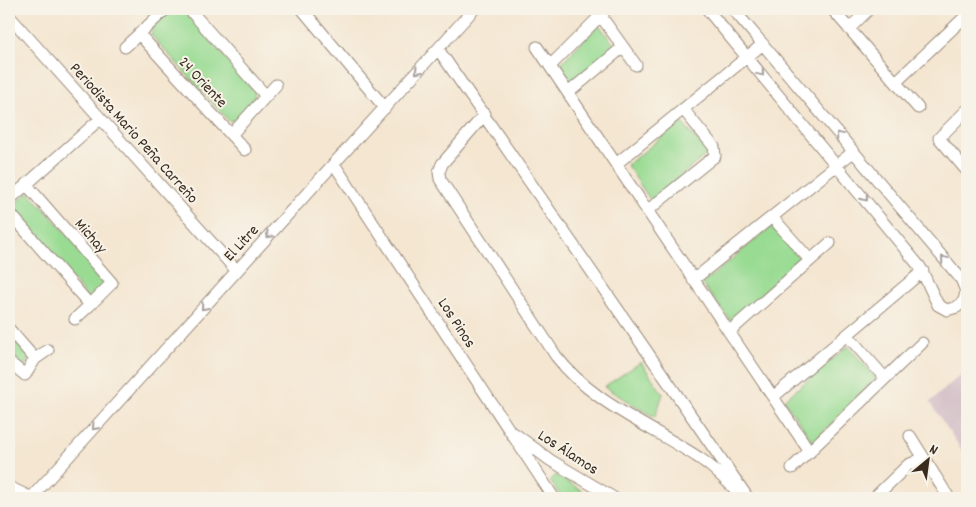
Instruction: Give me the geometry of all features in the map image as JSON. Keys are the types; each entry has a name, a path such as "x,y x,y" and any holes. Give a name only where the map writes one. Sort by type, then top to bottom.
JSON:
{"street":[{"path":"125,47 166,9"},
{"path":"189,9 266,96"},
{"path":"302,9 385,108"},
{"name":"El Litre","path":"31,498 474,9"},
{"path":"707,9 837,164 923,271 938,305 947,310 957,307 966,299 966,291 960,279 733,9"},
{"path":"832,9 918,108"},
{"path":"849,29 869,9"},
{"path":"550,66 603,12 623,47 636,65"},
{"path":"896,82 967,15"},
{"name":"Periodista Mario Peña Carreño","path":"9,16 236,270"},
{"name":"24 Oriente","path":"139,34 245,150"},
{"path":"616,164 763,44"},
{"path":"568,93 623,47"},
{"path":"537,48 810,452"},
{"path":"438,49 712,443 746,498"},
{"path":"231,135 276,85"},
{"path":"647,211 715,156 714,147 683,109"},
{"path":"967,110 939,138 967,171"},
{"path":"485,114 442,164 439,172 440,179 568,371 606,402 701,459 746,498"},
{"path":"9,200 100,119"},
{"path":"694,280 853,152"},
{"name":"Los Pinos","path":"334,164 554,498"},
{"name":"Michay","path":"26,184 112,283 75,319"},
{"path":"9,212 90,305"},
{"path":"772,216 810,260"},
{"path":"729,332 830,243"},
{"path":"773,397 923,271"},
{"path":"9,329 36,359"},
{"path":"847,335 885,378"},
{"path":"792,468 922,342"},
{"path":"9,362 24,375 36,359 48,350"},
{"name":"Los Álamos","path":"508,428 550,460 614,498"},
{"path":"910,436 949,498"},
{"path":"701,459 709,453 712,443"},
{"path":"874,498 908,465 924,458"},
{"path":"9,486 31,498"}],"shaded area":[{"path":"967,369 967,458 930,402"}],"green space":[{"path":"171,9 183,9 255,92 254,99 236,120 229,121 151,35 153,27"},
{"path":"599,25 616,47 569,84 558,66"},
{"path":"681,122 708,153 651,201 627,165"},
{"path":"29,192 109,281 89,299 10,208"},
{"path":"772,226 802,262 732,322 702,284"},
{"path":"9,334 30,357 23,368 9,357"},
{"path":"848,346 876,378 813,442 784,400"},
{"path":"641,362 663,394 655,417 604,387"},
{"path":"556,475 594,498 562,498 550,481"}]}
